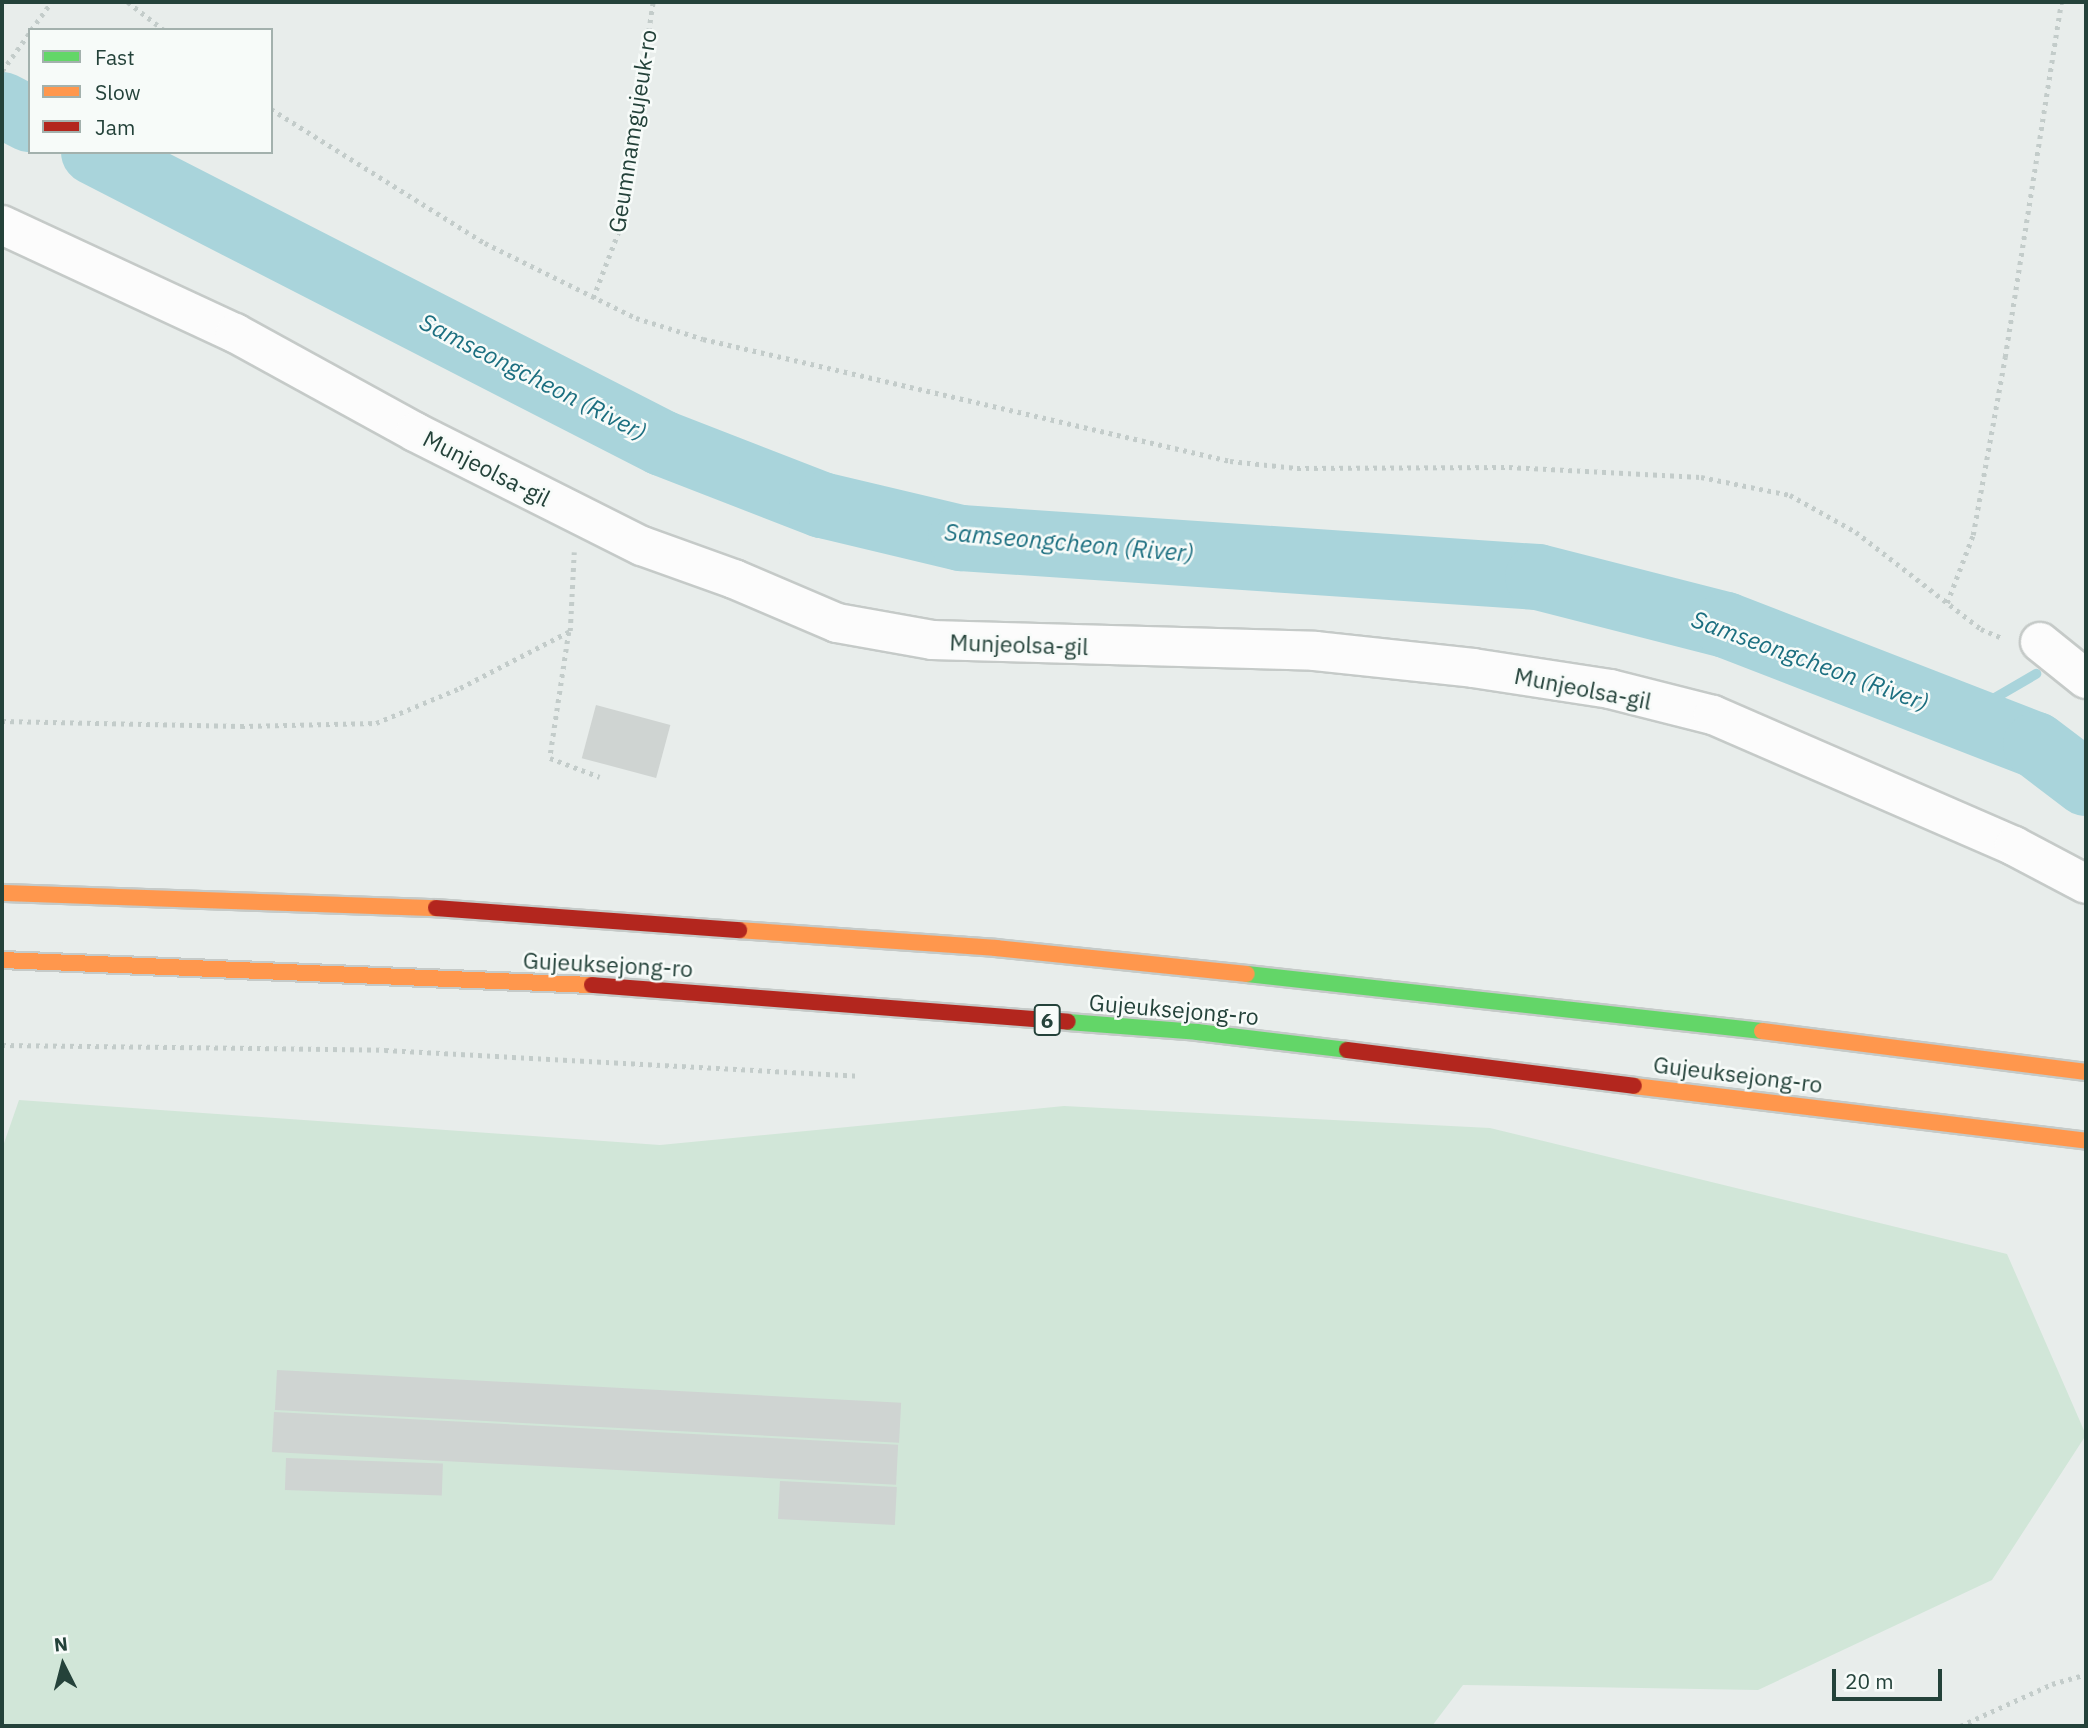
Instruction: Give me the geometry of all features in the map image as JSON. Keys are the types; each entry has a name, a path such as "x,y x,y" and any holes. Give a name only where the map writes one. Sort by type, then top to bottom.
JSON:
{"highway":[{"name":"Gujeuksejong-ro","path":"2,893 416,908 996,948 1664,1018 2086,1072"},
{"name":"Gujeuksejong-ro","path":"2,960 637,987 1184,1031 2086,1141"}],"street":[{"name":"Munjeolsa-gil","path":"2,225 235,333 415,432 642,546 734,579 837,622 932,640 1315,651 1473,668 1610,689 1713,715 2014,846 2086,884"},
{"path":"2040,642 2086,679"}],"path":[{"path":"32,28 51,2"},
{"path":"128,2 161,28"},
{"name":"Geumnamgujeuk-ro","path":"593,298 618,233 653,2"},
{"path":"1947,603 1973,535 2005,356 2061,2"},
{"path":"2,71 28,34"},
{"path":"273,110 485,243 636,318 703,339 1230,461 1297,468 1509,467 1687,476 1790,495 1856,531 1982,629 2013,643 2040,642"},
{"path":"577,513 570,631 551,758 600,777"},
{"path":"2,721 241,726 376,723 460,688 570,631"},
{"path":"2,1045 385,1050 858,1076"},
{"path":"1960,1726 2052,1684 2086,1674"}],"green space":[{"path":"19,1100 660,1145 1064,1106 1490,1128 2007,1254 2086,1435 1992,1580 1758,1690 1463,1685 1432,1726 2,1726 2,1149"}],"building":[{"path":"596,705 670,725 656,778 582,758"},
{"path":"277,1370 901,1403 899,1443 275,1410"},
{"path":"274,1412 898,1445 896,1485 272,1452"},
{"path":"286,1458 443,1463 442,1495 285,1490"},
{"path":"780,1481 897,1487 895,1525 778,1519"}],"waterway":[{"name":"Samseongcheon (River)","path":"2,105 28,118"},
{"name":"Samseongcheon (River)","path":"98,154 662,443 822,505 961,538 1538,577 1726,625 2036,745 2086,783"},
{"path":"1962,717 2036,674"}],"traffic: fast":[{"path":"1247,974 1762,1031"},
{"path":"1068,1022 1197,1032 1347,1050"}],"traffic: slow":[{"path":"2,893 436,908"},
{"path":"739,930 996,948 1247,974"},
{"path":"2,960 592,985"},
{"path":"1762,1031 2086,1072"},
{"path":"1634,1086 2086,1141"}],"traffic: jam":[{"path":"436,908 739,930"},
{"path":"592,985 1068,1022"},
{"path":"1347,1050 1634,1086"}]}
